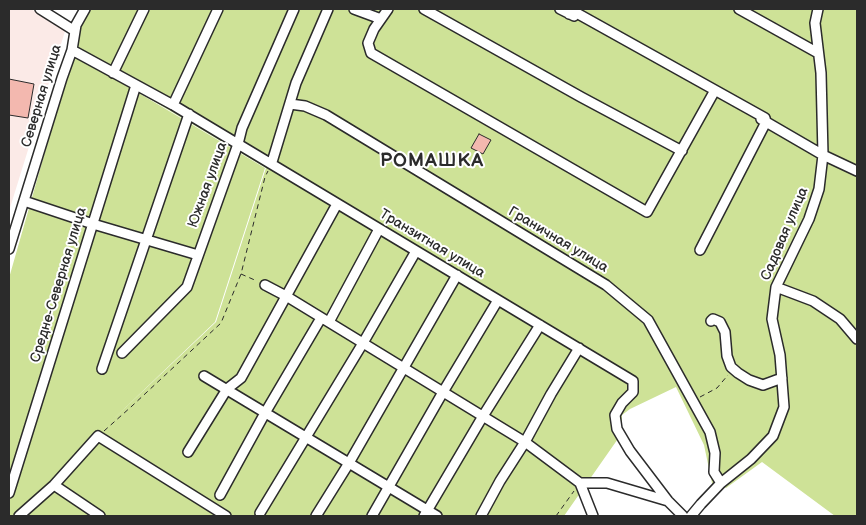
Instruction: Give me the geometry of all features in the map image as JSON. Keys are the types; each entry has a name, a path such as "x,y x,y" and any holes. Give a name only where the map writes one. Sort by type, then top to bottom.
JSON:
{"street":[{"path":"40,9 75,31"},
{"name":"Северная улица","path":"9,249 72,50 76,25 85,9"},
{"path":"113,72 144,9"},
{"path":"173,105 218,9"},
{"name":"Южная улица","path":"122,352 186,287 238,144 242,128 294,9"},
{"path":"272,163 296,83 328,9"},
{"path":"354,9 381,19"},
{"path":"388,9 374,29 368,43 371,53 648,212 714,92"},
{"path":"424,9 682,151"},
{"path":"560,9 714,92 824,155 857,171"},
{"path":"739,9 818,53"},
{"name":"Садовая улица","path":"691,516 721,483 751,459 773,436 784,408 780,356 772,319 776,287 809,219 819,190 824,155 821,73 815,23 818,9"},
{"path":"569,14 573,11 765,118 767,122"},
{"name":"Транзитная улица","path":"72,50 173,105 272,163 337,204 633,380 633,392 622,403 615,415 617,430 630,451 668,501 683,516"},
{"name":"Средне-Северная улица","path":"9,493 136,85"},
{"name":"Граничная улица","path":"290,104 305,106 326,114 606,285 648,320 710,432 715,453 714,472 721,483"},
{"path":"102,369 188,114"},
{"path":"702,251 767,122"},
{"path":"24,201 93,224 198,255"},
{"path":"188,452 227,389 241,378 337,204"},
{"path":"220,495 266,413 325,320 379,229"},
{"path":"260,513 363,343 416,251"},
{"path":"316,516 349,463 457,275"},
{"path":"265,285 525,442 580,483 593,516"},
{"path":"776,287 814,301 840,319 857,339"},
{"path":"372,516 498,300"},
{"path":"710,321 714,319 720,322 725,332 727,356 733,369 749,380 763,385 782,378"},
{"path":"426,513 482,416 540,325"},
{"path":"481,516 579,348"},
{"path":"204,376 388,487 426,513 437,516"},
{"path":"19,516 54,485 98,436 226,516"},
{"path":"580,483 606,483 668,501"},
{"path":"54,485 100,516"}],"path":[{"path":"98,436 221,323 241,274 265,177 272,163"},
{"path":"241,274 265,285"},
{"path":"693,400 717,388 733,369"},
{"path":"556,516 580,483"}],"shaded area":[{"path":"9,9 31,9 66,28 9,211"}],"green space":[{"path":"81,9 857,9 857,516 835,516 762,462 726,488 712,483 704,445 676,387 630,409 622,415 622,433 564,516 233,516 98,433 230,516 9,516 9,278 73,54 265,168 215,322 106,426 216,322 266,168 71,52 69,32"}],"building":[{"path":"9,79 34,84 28,118 9,115"},
{"path":"479,134 491,140 483,154 471,148"}],"district":[{"name":"РОМАШКА","path":"432,161"}]}
